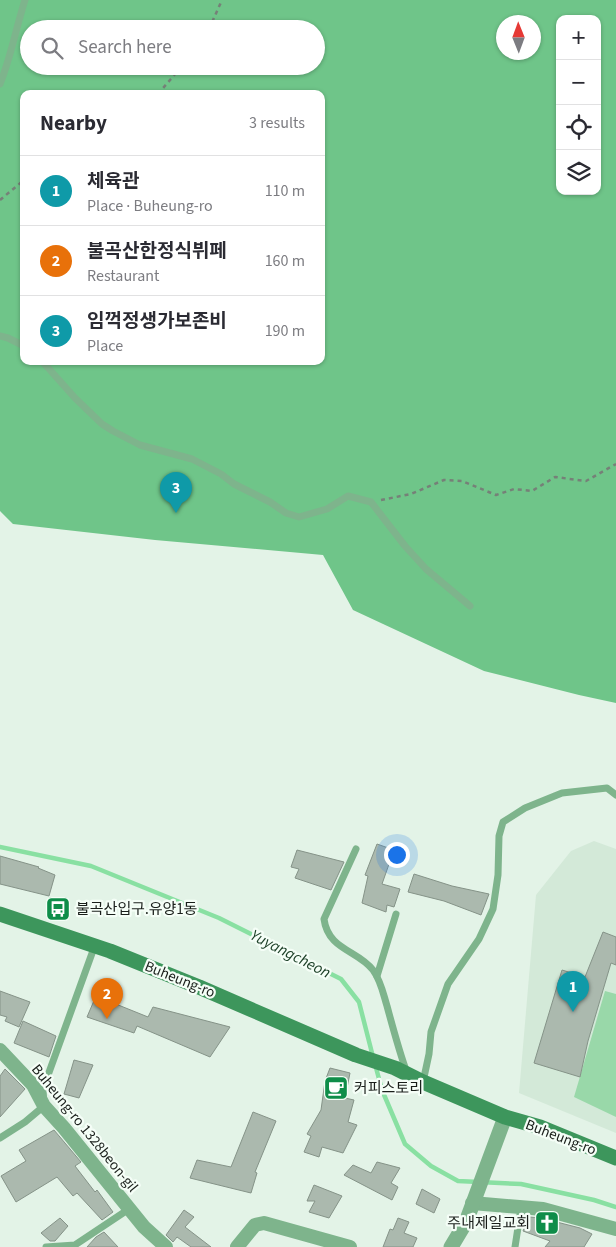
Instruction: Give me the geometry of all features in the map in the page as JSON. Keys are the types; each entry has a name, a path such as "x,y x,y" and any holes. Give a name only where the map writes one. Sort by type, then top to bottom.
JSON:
{"main road":[{"name":"Buheung-ro","path":"0,914 95,945 199,987 356,1056 401,1071 505,1117 540,1127 616,1158"}],"street":[{"name":"Buheung-ro 1328beon-gil","path":"2,1058 33,1085 44,1106 144,1227 166,1247"},
{"path":"451,1247 466,1222 505,1117"},
{"path":"474,1198 521,1208 543,1210 616,1229"},
{"path":"237,1247 255,1225 264,1223 350,1247"}],"lane":[{"path":"0,84 25,0"},
{"path":"0,336 20,344"},
{"path":"46,365 75,398 108,427 140,445 192,459 221,474 234,484 270,502 286,513 300,517 327,509 348,496 371,502 405,546 426,569 470,606"},
{"path":"423,1082 429,1054 431,1032 448,984 479,939 493,909 498,875 499,836 503,822 525,808 562,793 607,788 616,795"},
{"path":"356,849 324,919 325,928 332,940 372,968 380,981 396,1034 401,1071"},
{"path":"377,976 396,914"},
{"path":"0,1138 25,1122 44,1106 43,1089 95,945"},
{"path":"515,1247 521,1208"},
{"path":"46,1247 75,1245 129,1209"}],"path":[{"path":"213,20 222,0"},
{"path":"161,90 174,75"},
{"path":"0,200 20,183"},
{"path":"371,502 411,494 444,480 462,480 496,495 514,489 532,491 555,477 586,481 616,464"}],"shaded area":[{"path":"594,841 616,849 616,1133 519,1093 536,895 571,851"}],"green space":[{"path":"0,0 616,0 616,703 484,671 353,610 323,555 155,540 13,524 0,511"},
{"path":"605,991 616,994 616,1117 574,1097"}],"building":[{"path":"377,844 394,850 382,884 400,889 394,907 387,905 386,912 362,903 368,876 365,875"},
{"path":"297,850 344,862 331,890 295,878 299,869 291,867"},
{"path":"0,856 39,867 55,875 49,896 0,884"},
{"path":"414,874 452,886 489,894 481,915 444,901 408,892"},
{"path":"603,932 616,937 616,965 611,963 588,1041 580,1077 534,1063 562,970 585,977"},
{"path":"0,991 30,1002 19,1027 5,1021 7,1017 0,1015"},
{"path":"96,996 148,1017 153,1007 230,1027 210,1057 137,1026 134,1033 87,1017"},
{"path":"23,1021 56,1036 49,1057 14,1043"},
{"path":"74,1060 93,1065 79,1098 64,1094"},
{"path":"330,1068 350,1073 345,1098 354,1100 348,1122 357,1125 343,1153 322,1147 319,1157 304,1152 311,1136 307,1134 321,1110 325,1081"},
{"path":"5,1069 25,1089 0,1117 0,1076"},
{"path":"253,1112 276,1121 255,1172 257,1173 251,1193 190,1178 197,1160 231,1167"},
{"path":"54,1130 81,1162 75,1166 95,1192 97,1190 113,1212 102,1220 77,1193 73,1196 57,1177 16,1202 1,1176 26,1161 19,1150"},
{"path":"377,1162 400,1168 391,1183 398,1187 392,1200 344,1175 353,1165 371,1173"},
{"path":"314,1185 342,1196 329,1218 309,1212 315,1201 307,1201"},
{"path":"422,1189 440,1199 434,1213 416,1204"},
{"path":"184,1210 194,1217 185,1227 211,1247 191,1247 177,1237 173,1242 166,1235"},
{"name":"주내제일교회","path":"529,1217 541,1218 580,1228 592,1234 584,1247 545,1247 550,1241 523,1231"},
{"path":"60,1218 68,1226 55,1241 50,1241 41,1233"},
{"path":"398,1218 409,1222 404,1233 417,1238 413,1247 383,1247 390,1229 393,1230"},
{"path":"104,1232 118,1247 87,1247 96,1237"}],"waterway":[{"name":"Yuyangcheon","path":"0,847 91,866 219,918 341,979 359,1002 373,1057"},
{"name":"Yuyangcheon","path":"375,1064 382,1090 405,1144 431,1166 458,1181 521,1184 594,1200 616,1207"}],"place":[{"name":"임꺽정생가보존비","path":"176,513"},
{"name":"불곡산입구.유양1동","path":"58,909"},
{"name":"체육관","path":"573,1012"},
{"name":"불곡산한정식뷔페","path":"107,1019"},
{"name":"커피스토리","path":"336,1088"},
{"name":"주내제일교회","path":"547,1223"}]}
